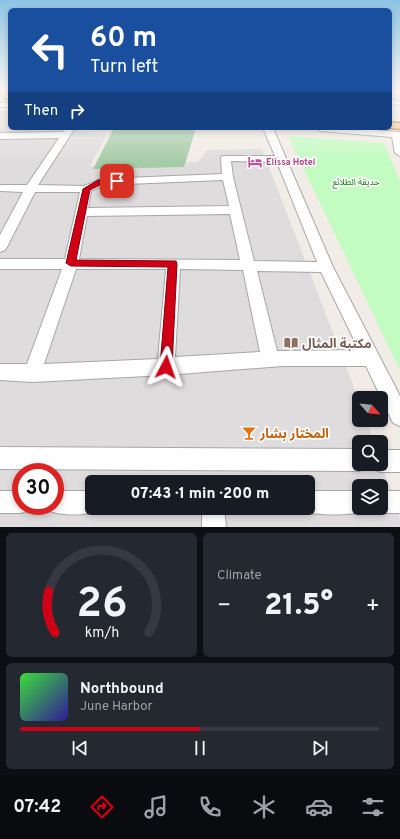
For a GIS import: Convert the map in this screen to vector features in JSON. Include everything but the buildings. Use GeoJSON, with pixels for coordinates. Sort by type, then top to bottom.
{"type":"FeatureCollection","features":[{"type":"Feature","properties":{"kind":"street"},"geometry":{"type":"LineString","coordinates":[[1,138],[10,130]]}},
{"type":"Feature","properties":{"kind":"street"},"geometry":{"type":"LineString","coordinates":[[269,130],[326,266],[400,416]]}},
{"type":"Feature","properties":{"kind":"street"},"geometry":{"type":"LineString","coordinates":[[397,130],[400,153]]}},
{"type":"Feature","properties":{"kind":"street"},"geometry":{"type":"LineString","coordinates":[[1,138],[68,131]]}},
{"type":"Feature","properties":{"kind":"street"},"geometry":{"type":"LineString","coordinates":[[0,247],[31,188],[68,131]]}},
{"type":"Feature","properties":{"kind":"street"},"geometry":{"type":"LineString","coordinates":[[270,358],[228,177],[226,158],[281,159]]}},
{"type":"Feature","properties":{"kind":"street"},"geometry":{"type":"LineString","coordinates":[[0,188],[86,189],[101,182],[228,177]]}},
{"type":"Feature","properties":{"kind":"street"},"geometry":{"type":"LineString","coordinates":[[32,374],[71,263],[86,189]]}},
{"type":"Feature","properties":{"kind":"street"},"geometry":{"type":"LineString","coordinates":[[82,212],[236,210]]}},
{"type":"Feature","properties":{"kind":"street"},"geometry":{"type":"LineString","coordinates":[[0,264],[249,264],[326,266]]}},
{"type":"Feature","properties":{"kind":"street"},"geometry":{"type":"LineString","coordinates":[[166,367],[173,264]]}},
{"type":"Feature","properties":{"kind":"street"},"geometry":{"type":"LineString","coordinates":[[0,372],[32,374],[166,367],[270,358],[372,358]]}},
{"type":"Feature","properties":{"kind":"street"},"geometry":{"type":"LineString","coordinates":[[0,459],[352,460]]}},
{"type":"Feature","properties":{"kind":"street"},"geometry":{"type":"LineString","coordinates":[[388,461],[400,461]]}},
{"type":"Feature","properties":{"kind":"street"},"geometry":{"type":"LineString","coordinates":[[0,502],[12,502]]}},
{"type":"Feature","properties":{"kind":"street"},"geometry":{"type":"LineString","coordinates":[[64,502],[85,502]]}},
{"type":"Feature","properties":{"kind":"street"},"geometry":{"type":"LineString","coordinates":[[315,502],[352,502]]}},
{"type":"Feature","properties":{"kind":"street"},"geometry":{"type":"LineString","coordinates":[[388,502],[400,502]]}},
{"type":"Feature","properties":{"kind":"street"},"geometry":{"type":"LineString","coordinates":[[213,515],[214,527]]}},
{"type":"Feature","properties":{"kind":"shaded area"},"geometry":{"type":"Polygon","coordinates":[[[0,115],[8,115],[8,130],[71,130],[107,135],[90,166],[198,162],[207,150],[262,149],[356,391],[352,391],[352,427],[369,427],[371,435],[352,435],[352,471],[384,471],[386,479],[352,479],[352,515],[388,515],[388,484],[400,519],[400,527],[0,527],[0,115]]]}},
{"type":"Feature","properties":{"kind":"green space"},"geometry":{"type":"Polygon","coordinates":[[[113,130],[195,130],[184,167],[93,169],[113,130]]]}},
{"type":"Feature","properties":{"kind":"green space","name":"حديقة الطلائع"},"geometry":{"type":"Polygon","coordinates":[[[288,136],[384,143],[400,182],[400,370],[288,136]]]}},
{"type":"Feature","properties":{"kind":"place","name":"Elissa Hotel"},"geometry":{"type":"Point","coordinates":[255,162]}},
{"type":"Feature","properties":{"kind":"place","name":"مكتبة المثال"},"geometry":{"type":"Point","coordinates":[291,343]}},
{"type":"Feature","properties":{"kind":"place","name":"المختار بشار"},"geometry":{"type":"Point","coordinates":[249,433]}},
{"type":"Feature","properties":{"kind":"route"},"geometry":{"type":"LineString","coordinates":[[117,181],[101,182],[86,189],[71,263],[173,264],[166,367]]}}]}
